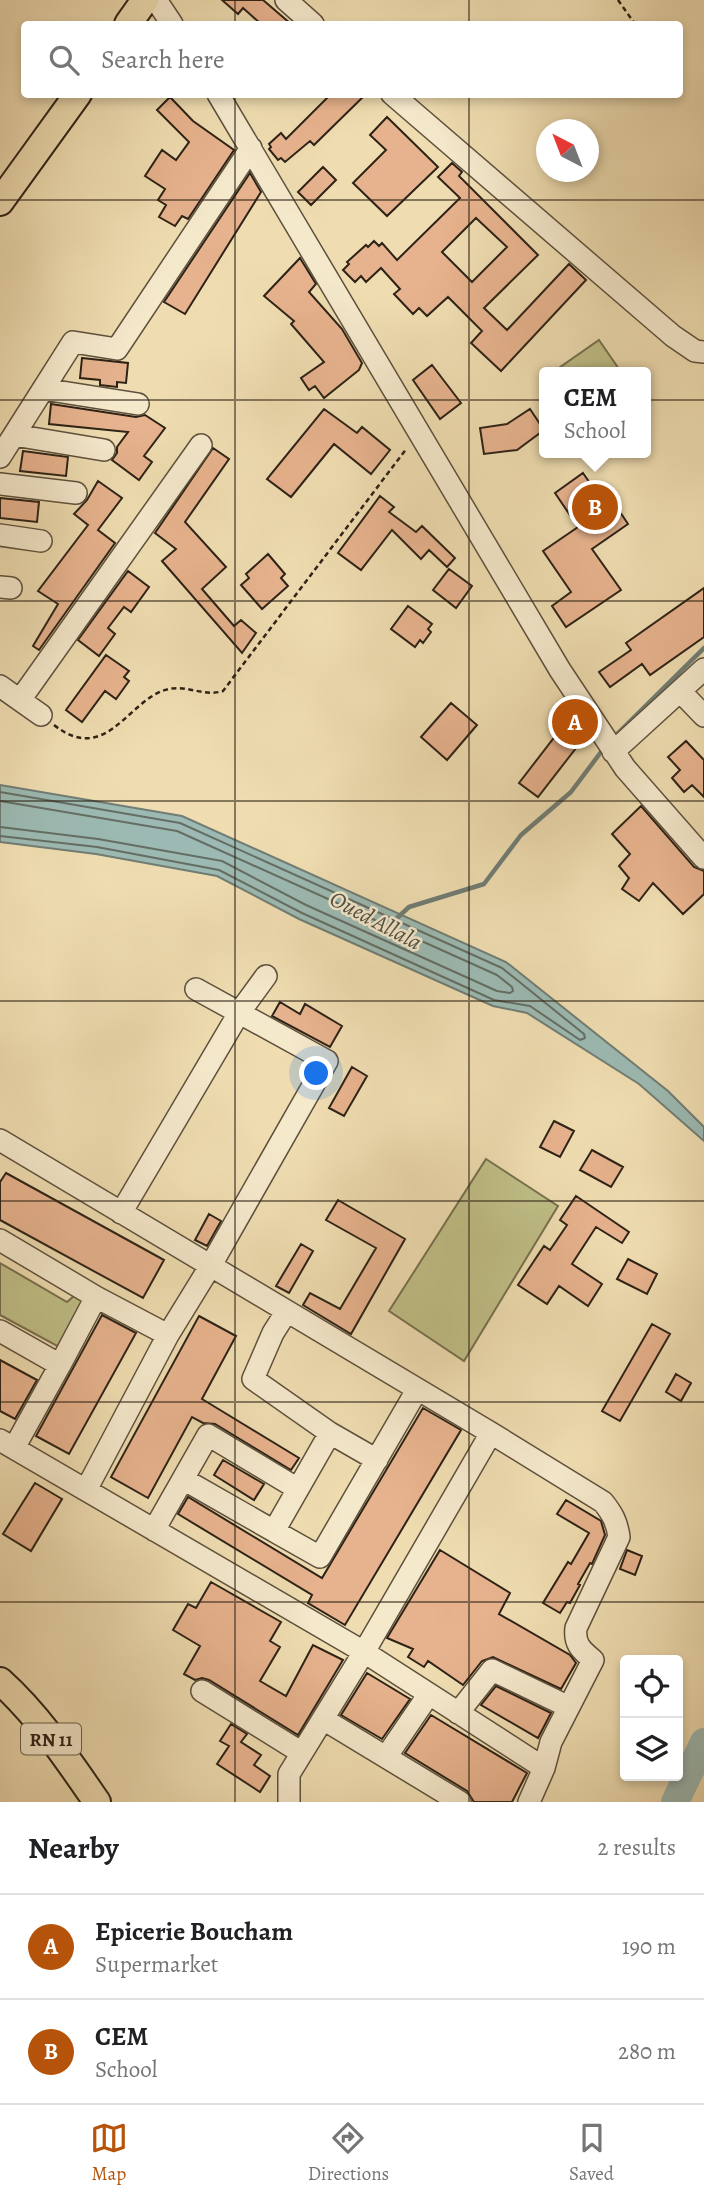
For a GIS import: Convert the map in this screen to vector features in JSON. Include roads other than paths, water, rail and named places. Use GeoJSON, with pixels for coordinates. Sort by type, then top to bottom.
{"type":"FeatureCollection","features":[{"type":"Feature","properties":{"kind":"main road"},"geometry":{"type":"LineString","coordinates":[[130,21],[145,0]]}},
{"type":"Feature","properties":{"kind":"main road"},"geometry":{"type":"LineString","coordinates":[[0,202],[75,98]]}},
{"type":"Feature","properties":{"kind":"main road","name":"RN 11"},"geometry":{"type":"LineString","coordinates":[[0,1681],[60,1750],[97,1802]]}},
{"type":"Feature","properties":{"kind":"street"},"geometry":{"type":"LineString","coordinates":[[156,0],[170,21]]}},
{"type":"Feature","properties":{"kind":"street"},"geometry":{"type":"LineString","coordinates":[[286,0],[310,21]]}},
{"type":"Feature","properties":{"kind":"street"},"geometry":{"type":"LineString","coordinates":[[220,98],[560,670],[609,746],[704,858]]}},
{"type":"Feature","properties":{"kind":"street"},"geometry":{"type":"LineString","coordinates":[[397,98],[673,336],[695,351],[704,352]]}},
{"type":"Feature","properties":{"kind":"street"},"geometry":{"type":"LineString","coordinates":[[0,457],[73,342],[117,349],[251,148]]}},
{"type":"Feature","properties":{"kind":"street"},"geometry":{"type":"LineString","coordinates":[[43,389],[138,404]]}},
{"type":"Feature","properties":{"kind":"street"},"geometry":{"type":"LineString","coordinates":[[14,435],[104,450]]}},
{"type":"Feature","properties":{"kind":"street"},"geometry":{"type":"LineString","coordinates":[[20,700],[201,445]]}},
{"type":"Feature","properties":{"kind":"street"},"geometry":{"type":"LineString","coordinates":[[0,484],[76,493]]}},
{"type":"Feature","properties":{"kind":"street"},"geometry":{"type":"LineString","coordinates":[[0,535],[41,541]]}},
{"type":"Feature","properties":{"kind":"street"},"geometry":{"type":"LineString","coordinates":[[609,746],[704,670]]}},
{"type":"Feature","properties":{"kind":"street"},"geometry":{"type":"LineString","coordinates":[[0,686],[41,715]]}},
{"type":"Feature","properties":{"kind":"street"},"geometry":{"type":"LineString","coordinates":[[680,691],[704,716]]}},
{"type":"Feature","properties":{"kind":"street"},"geometry":{"type":"LineString","coordinates":[[121,1213],[239,1013],[266,976]]}},
{"type":"Feature","properties":{"kind":"street"},"geometry":{"type":"LineString","coordinates":[[86,1490],[168,1335],[327,1061],[195,989]]}},
{"type":"Feature","properties":{"kind":"street"},"geometry":{"type":"LineString","coordinates":[[2,1146],[211,1265],[491,1433],[603,1502],[613,1514],[619,1537],[576,1628],[576,1642],[593,1660],[551,1742],[544,1768],[529,1802]]}},
{"type":"Feature","properties":{"kind":"street"},"geometry":{"type":"LineString","coordinates":[[0,1240],[96,1297],[168,1335]]}},
{"type":"Feature","properties":{"kind":"street"},"geometry":{"type":"LineString","coordinates":[[96,1297],[60,1365],[7,1444],[364,1652],[544,1768]]}},
{"type":"Feature","properties":{"kind":"street"},"geometry":{"type":"LineString","coordinates":[[287,1311],[273,1333],[253,1379],[330,1433],[377,1460]]}},
{"type":"Feature","properties":{"kind":"street"},"geometry":{"type":"LineString","coordinates":[[0,1331],[60,1365]]}},
{"type":"Feature","properties":{"kind":"street"},"geometry":{"type":"LineString","coordinates":[[183,1479],[320,1558],[417,1390]]}},
{"type":"Feature","properties":{"kind":"street"},"geometry":{"type":"LineString","coordinates":[[274,1531],[330,1433]]}},
{"type":"Feature","properties":{"kind":"street"},"geometry":{"type":"LineString","coordinates":[[289,1802],[289,1774],[364,1652],[491,1433]]}},
{"type":"Feature","properties":{"kind":"street"},"geometry":{"type":"LineString","coordinates":[[154,1530],[208,1435],[298,1489]]}},
{"type":"Feature","properties":{"kind":"street"},"geometry":{"type":"LineString","coordinates":[[458,1713],[492,1670],[569,1707]]}},
{"type":"Feature","properties":{"kind":"street"},"geometry":{"type":"LineString","coordinates":[[202,1691],[302,1754]]}},
{"type":"Feature","properties":{"kind":"street"},"geometry":{"type":"LineString","coordinates":[[386,1757],[429,1694]]}},
{"type":"Feature","properties":{"kind":"street"},"geometry":{"type":"LineString","coordinates":[[323,1719],[460,1802]]}},
{"type":"Feature","properties":{"kind":"water"},"geometry":{"type":"Polygon","coordinates":[[[0,785],[182,816],[506,962],[668,1091],[704,1127],[704,1141],[639,1084],[527,1013],[493,1006],[299,919],[217,876],[96,854],[0,842],[0,785]]]}},
{"type":"Feature","properties":{"kind":"waterway"},"geometry":{"type":"LineString","coordinates":[[612,739],[704,648]]}},
{"type":"Feature","properties":{"kind":"waterway"},"geometry":{"type":"LineString","coordinates":[[396,919],[409,907],[484,884],[521,835],[571,792],[604,748]]}},
{"type":"Feature","properties":{"kind":"waterway","name":"Oued Allala"},"geometry":{"type":"LineString","coordinates":[[675,1802],[704,1742]]}},
{"type":"Feature","properties":{"kind":"place","name":"CEM"},"geometry":{"type":"Point","coordinates":[595,507]}},
{"type":"Feature","properties":{"kind":"place","name":"Epicerie Boucham"},"geometry":{"type":"Point","coordinates":[575,722]}}]}
